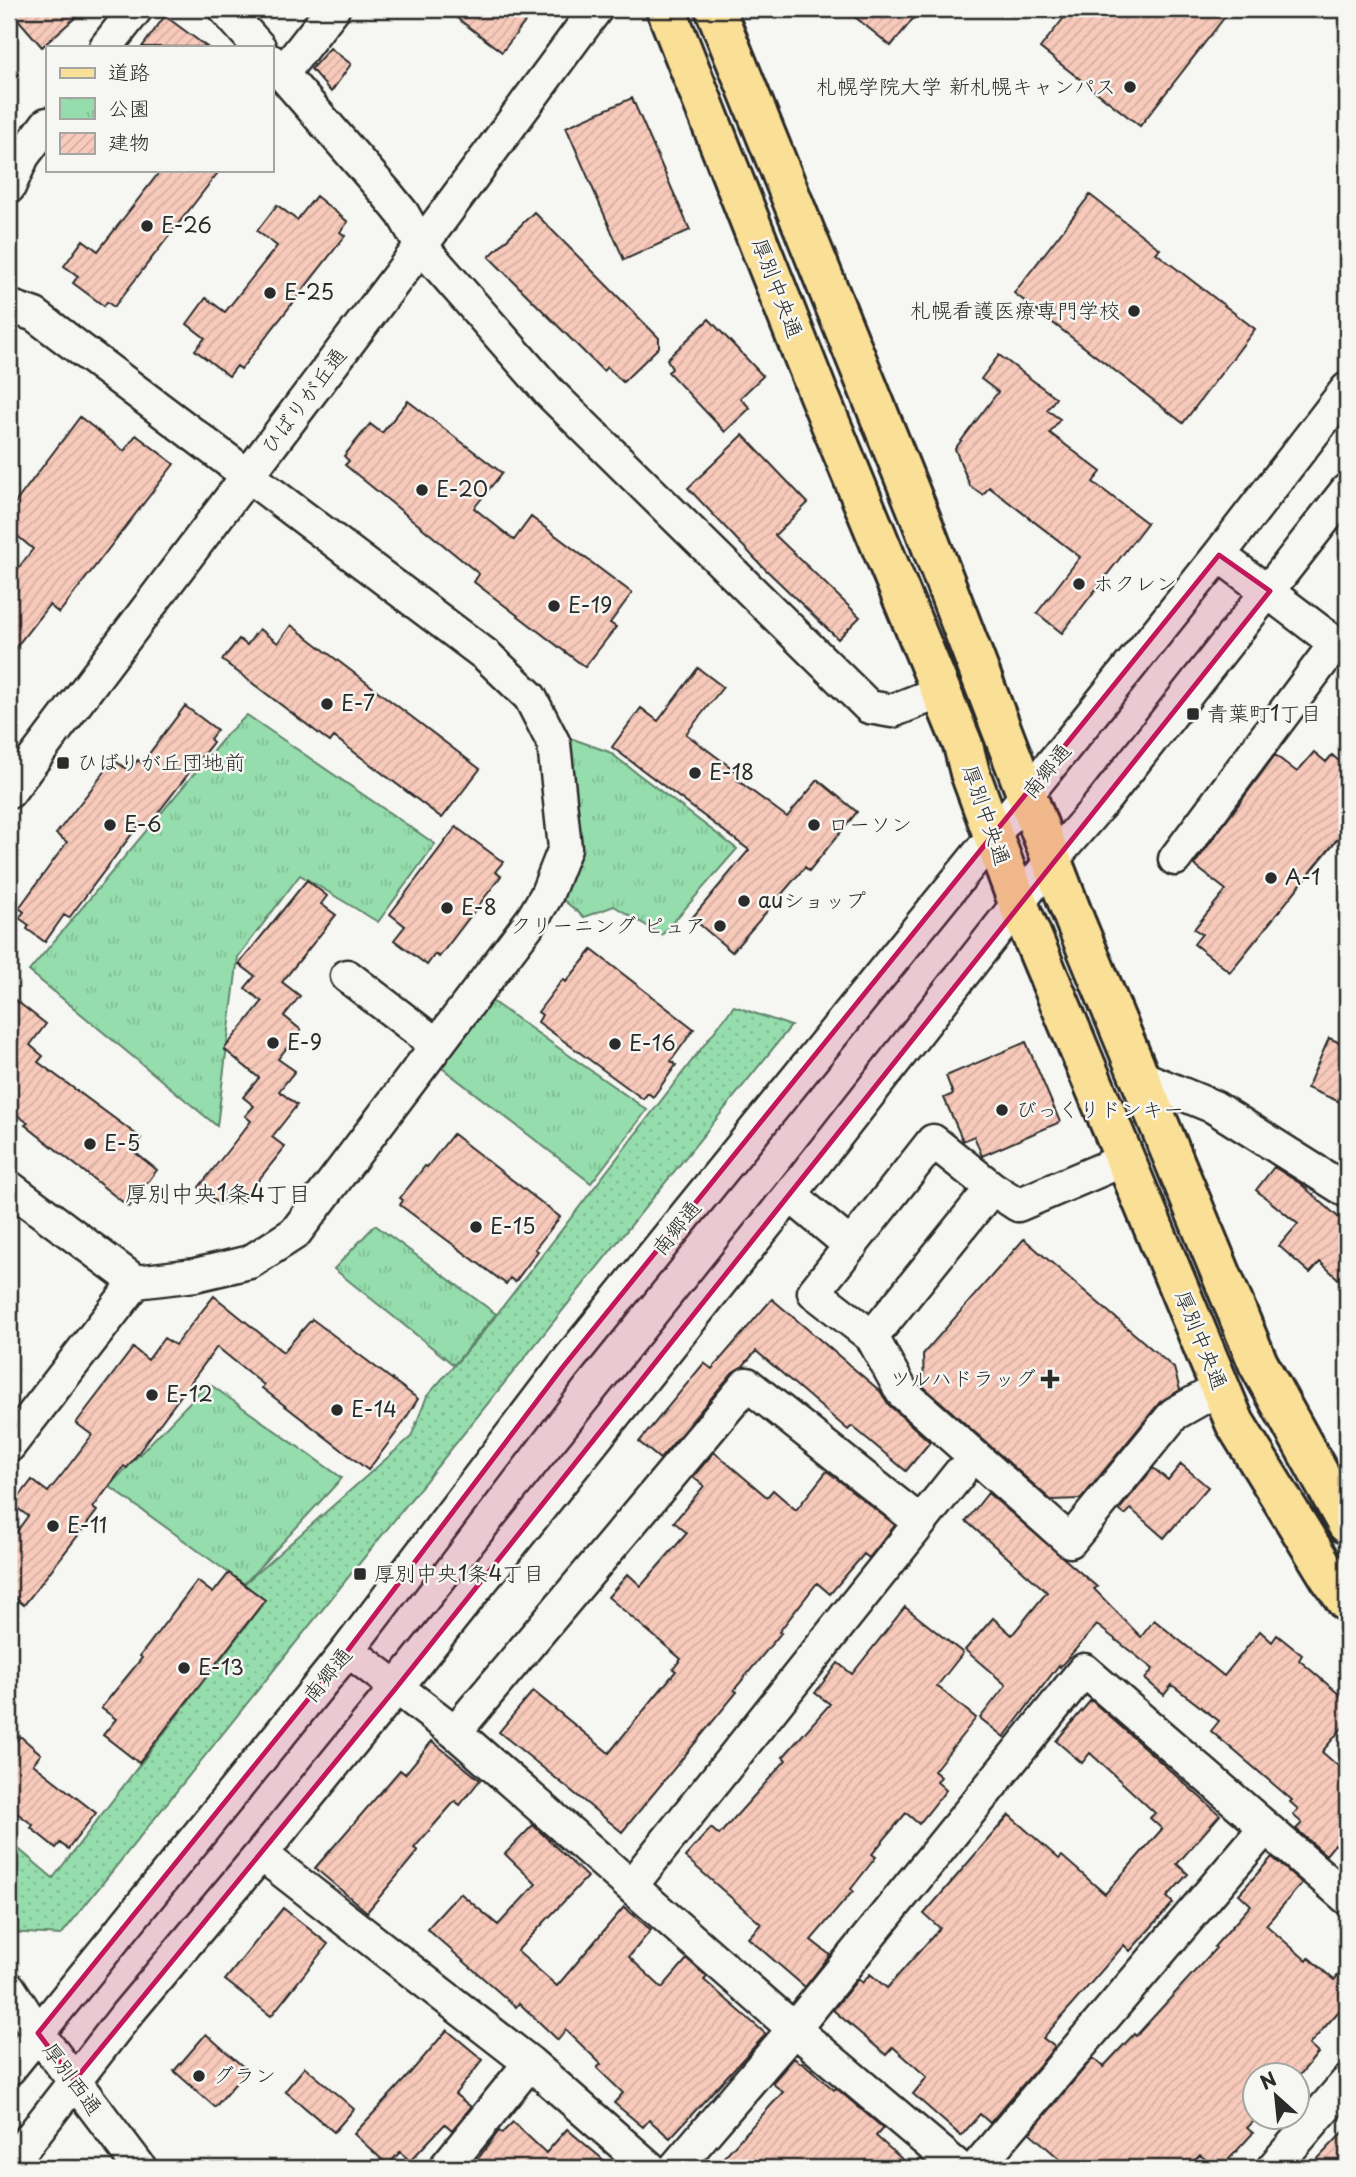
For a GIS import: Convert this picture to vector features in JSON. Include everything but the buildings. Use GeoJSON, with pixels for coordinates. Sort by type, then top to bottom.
{"type":"FeatureCollection","features":[{"type":"Feature","properties":{"kind":"main road","name":"厚別中央通"},"geometry":{"type":"LineString","coordinates":[[666,9],[962,745],[1018,903],[1220,1388],[1235,1423],[1347,1602]]}},
{"type":"Feature","properties":{"kind":"main road","name":"厚別中央通"},"geometry":{"type":"LineString","coordinates":[[715,9],[917,509],[1026,797],[1258,1363],[1347,1524]]}},
{"type":"Feature","properties":{"kind":"street"},"geometry":{"type":"LineString","coordinates":[[107,46],[136,9]]}},
{"type":"Feature","properties":{"kind":"street"},"geometry":{"type":"LineString","coordinates":[[225,9],[258,46]]}},
{"type":"Feature","properties":{"kind":"street"},"geometry":{"type":"LineString","coordinates":[[333,9],[277,67],[403,214],[421,247],[550,392],[869,707],[892,710],[940,692]]}},
{"type":"Feature","properties":{"kind":"street","name":"ひばりが丘通"},"geometry":{"type":"LineString","coordinates":[[9,792],[421,247],[597,9]]}},
{"type":"Feature","properties":{"kind":"street"},"geometry":{"type":"LineString","coordinates":[[9,187],[23,156],[46,125]]}},
{"type":"Feature","properties":{"kind":"street"},"geometry":{"type":"LineString","coordinates":[[9,306],[35,315],[487,656],[530,697],[554,744],[565,848],[551,884],[533,918],[295,1233],[250,1262],[195,1275],[136,1282],[9,1187]]}},
{"type":"Feature","properties":{"kind":"street","name":"南郷通"},"geometry":{"type":"LineString","coordinates":[[9,2069],[348,1650],[562,1368],[1026,797],[1219,555],[1347,388]]}},
{"type":"Feature","properties":{"kind":"street"},"geometry":{"type":"LineString","coordinates":[[9,2166],[126,2015],[396,1688],[790,1195],[1052,860],[1104,800],[1270,592],[1347,490]]}},
{"type":"Feature","properties":{"kind":"street"},"geometry":{"type":"LineString","coordinates":[[1175,859],[1342,647],[1219,555]]}},
{"type":"Feature","properties":{"kind":"street"},"geometry":{"type":"LineString","coordinates":[[347,975],[437,1045]]}},
{"type":"Feature","properties":{"kind":"street"},"geometry":{"type":"LineString","coordinates":[[1141,1077],[1214,1107],[1347,1191]]}},
{"type":"Feature","properties":{"kind":"street"},"geometry":{"type":"LineString","coordinates":[[1126,1159],[1018,1205],[933,1141],[814,1292],[872,1337],[902,1392],[1070,1541],[1174,1414],[1220,1388]]}},
{"type":"Feature","properties":{"kind":"street"},"geometry":{"type":"LineString","coordinates":[[872,1337],[992,1188]]}},
{"type":"Feature","properties":{"kind":"street"},"geometry":{"type":"LineString","coordinates":[[790,1195],[851,1246]]}},
{"type":"Feature","properties":{"kind":"street"},"geometry":{"type":"LineString","coordinates":[[13,1432],[136,1282]]}},
{"type":"Feature","properties":{"kind":"street"},"geometry":{"type":"LineString","coordinates":[[455,1732],[747,1384],[920,1522]]}},
{"type":"Feature","properties":{"kind":"street"},"geometry":{"type":"LineString","coordinates":[[631,1886],[959,1474]]}},
{"type":"Feature","properties":{"kind":"street"},"geometry":{"type":"LineString","coordinates":[[348,1650],[455,1732],[794,2029],[959,2168]]}},
{"type":"Feature","properties":{"kind":"street"},"geometry":{"type":"LineString","coordinates":[[676,2168],[794,2029],[1084,1670],[1347,1898]]}},
{"type":"Feature","properties":{"kind":"street"},"geometry":{"type":"LineString","coordinates":[[976,2168],[1265,1828]]}},
{"type":"Feature","properties":{"kind":"street"},"geometry":{"type":"LineString","coordinates":[[261,1854],[530,2063],[650,2168]]}},
{"type":"Feature","properties":{"kind":"street","name":"厚別西通"},"geometry":{"type":"LineString","coordinates":[[9,1988],[38,2033],[140,2168]]}},
{"type":"Feature","properties":{"kind":"street"},"geometry":{"type":"LineString","coordinates":[[445,2168],[530,2063]]}},
{"type":"Feature","properties":{"kind":"street"},"geometry":{"type":"LineString","coordinates":[[1273,2168],[1347,2082]]}},
{"type":"Feature","properties":{"kind":"highlighted area"},"geometry":{"type":"Polygon","coordinates":[[[1219,555],[1270,591],[396,1688],[74,2081],[38,2033],[348,1650],[562,1368],[1219,555]]]}},
{"type":"Feature","properties":{"kind":"green space"},"geometry":{"type":"Polygon","coordinates":[[[247,715],[435,844],[378,922],[300,875],[238,957],[217,1126],[29,971],[228,733],[247,715]]]}},
{"type":"Feature","properties":{"kind":"green space"},"geometry":{"type":"Polygon","coordinates":[[[562,735],[609,752],[737,849],[662,935],[614,906],[584,917],[556,894],[562,735]]]}},
{"type":"Feature","properties":{"kind":"green space"},"geometry":{"type":"Polygon","coordinates":[[[486,997],[647,1110],[591,1183],[433,1061],[486,997]]]}},
{"type":"Feature","properties":{"kind":"green space"},"geometry":{"type":"Polygon","coordinates":[[[734,1006],[791,1026],[61,1935],[9,1932],[9,1841],[53,1878],[265,1601],[244,1584],[411,1437],[427,1396],[480,1336],[734,1006]]]}},
{"type":"Feature","properties":{"kind":"green space"},"geometry":{"type":"Polygon","coordinates":[[[375,1225],[496,1314],[454,1365],[334,1269],[375,1225]]]}},
{"type":"Feature","properties":{"kind":"green space"},"geometry":{"type":"Polygon","coordinates":[[[208,1383],[342,1478],[244,1584],[109,1486],[208,1383]]]}},
{"type":"Feature","properties":{"kind":"place","name":"札幌学院大学 新札幌キャンパス"},"geometry":{"type":"Point","coordinates":[1130,87]}},
{"type":"Feature","properties":{"kind":"place","name":"E-26"},"geometry":{"type":"Point","coordinates":[147,226]}},
{"type":"Feature","properties":{"kind":"place","name":"E-25"},"geometry":{"type":"Point","coordinates":[270,293]}},
{"type":"Feature","properties":{"kind":"place","name":"札幌看護医療専門学校"},"geometry":{"type":"Point","coordinates":[1134,311]}},
{"type":"Feature","properties":{"kind":"place","name":"E-20"},"geometry":{"type":"Point","coordinates":[422,490]}},
{"type":"Feature","properties":{"kind":"place","name":"ホクレン"},"geometry":{"type":"Point","coordinates":[1079,584]}},
{"type":"Feature","properties":{"kind":"place","name":"E-19"},"geometry":{"type":"Point","coordinates":[554,606]}},
{"type":"Feature","properties":{"kind":"place","name":"E-7"},"geometry":{"type":"Point","coordinates":[327,704]}},
{"type":"Feature","properties":{"kind":"place","name":"青葉町1丁目"},"geometry":{"type":"Point","coordinates":[1193,714]}},
{"type":"Feature","properties":{"kind":"place","name":"ひばりが丘団地前"},"geometry":{"type":"Point","coordinates":[63,763]}},
{"type":"Feature","properties":{"kind":"place","name":"E-18"},"geometry":{"type":"Point","coordinates":[695,773]}},
{"type":"Feature","properties":{"kind":"place","name":"E-6"},"geometry":{"type":"Point","coordinates":[110,825]}},
{"type":"Feature","properties":{"kind":"place","name":"ローソン"},"geometry":{"type":"Point","coordinates":[814,825]}},
{"type":"Feature","properties":{"kind":"place","name":"A-1"},"geometry":{"type":"Point","coordinates":[1271,878]}},
{"type":"Feature","properties":{"kind":"place","name":"auショップ"},"geometry":{"type":"Point","coordinates":[744,901]}},
{"type":"Feature","properties":{"kind":"place","name":"E-8"},"geometry":{"type":"Point","coordinates":[447,908]}},
{"type":"Feature","properties":{"kind":"place","name":"クリーニング ピュア"},"geometry":{"type":"Point","coordinates":[720,926]}},
{"type":"Feature","properties":{"kind":"place","name":"E-9"},"geometry":{"type":"Point","coordinates":[273,1043]}},
{"type":"Feature","properties":{"kind":"place","name":"E-16"},"geometry":{"type":"Point","coordinates":[615,1044]}},
{"type":"Feature","properties":{"kind":"place","name":"びっくりドンキー"},"geometry":{"type":"Point","coordinates":[1002,1110]}},
{"type":"Feature","properties":{"kind":"place","name":"E-5"},"geometry":{"type":"Point","coordinates":[90,1144]}},
{"type":"Feature","properties":{"kind":"place","name":"E-15"},"geometry":{"type":"Point","coordinates":[476,1227]}},
{"type":"Feature","properties":{"kind":"place","name":"ツルハドラッグ"},"geometry":{"type":"Point","coordinates":[1050,1379]}},
{"type":"Feature","properties":{"kind":"place","name":"E-12"},"geometry":{"type":"Point","coordinates":[152,1395]}},
{"type":"Feature","properties":{"kind":"place","name":"E-14"},"geometry":{"type":"Point","coordinates":[337,1410]}},
{"type":"Feature","properties":{"kind":"place","name":"E-11"},"geometry":{"type":"Point","coordinates":[53,1526]}},
{"type":"Feature","properties":{"kind":"place","name":"厚別中央1条4丁目"},"geometry":{"type":"Point","coordinates":[360,1574]}},
{"type":"Feature","properties":{"kind":"place","name":"E-13"},"geometry":{"type":"Point","coordinates":[184,1668]}},
{"type":"Feature","properties":{"kind":"place","name":"グラン"},"geometry":{"type":"Point","coordinates":[199,2076]}},
{"type":"Feature","properties":{"kind":"district","name":"厚別中央1条4丁目"},"geometry":{"type":"Point","coordinates":[218,1194]}}]}
